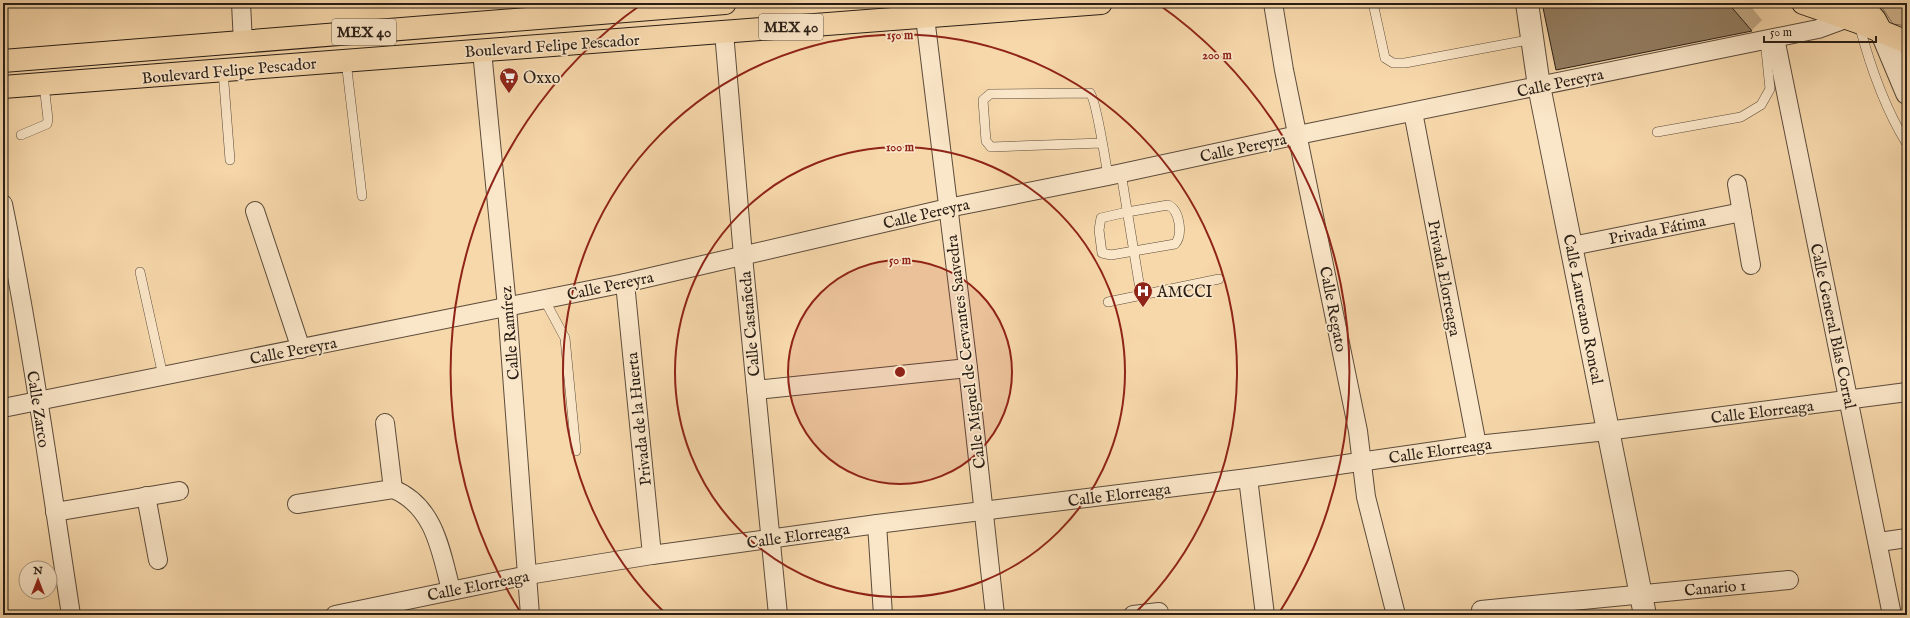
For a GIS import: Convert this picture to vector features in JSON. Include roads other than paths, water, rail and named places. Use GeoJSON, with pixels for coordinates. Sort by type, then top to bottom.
{"type":"FeatureCollection","features":[{"type":"Feature","properties":{"kind":"main road","name":"Boulevard Felipe Pescador"},"geometry":{"type":"LineString","coordinates":[[3,61],[243,43],[725,3]]}},
{"type":"Feature","properties":{"kind":"main road","name":"Boulevard Felipe Pescador"},"geometry":{"type":"LineString","coordinates":[[3,87],[1100,3]]}},
{"type":"Feature","properties":{"kind":"main road"},"geometry":{"type":"LineString","coordinates":[[1803,3],[1856,14],[1875,20],[1881,31],[1907,42]]}},
{"type":"Feature","properties":{"kind":"main road"},"geometry":{"type":"LineString","coordinates":[[482,51],[484,35],[497,21]]}},
{"type":"Feature","properties":{"kind":"street"},"geometry":{"type":"LineString","coordinates":[[240,3],[243,43]]}},
{"type":"Feature","properties":{"kind":"street","name":"Calle Regato"},"geometry":{"type":"LineString","coordinates":[[1273,3],[1298,135],[1339,333],[1362,461],[1370,517],[1396,615]]}},
{"type":"Feature","properties":{"kind":"street","name":"Calle Laureano Roncal"},"geometry":{"type":"LineString","coordinates":[[1527,3],[1539,86],[1645,615]]}},
{"type":"Feature","properties":{"kind":"street","name":"Calle Pereyra"},"geometry":{"type":"LineString","coordinates":[[3,408],[625,283],[948,208],[1818,29],[1856,14]]}},
{"type":"Feature","properties":{"kind":"street","name":"Calle Miguel de Cervantes Saavedra"},"geometry":{"type":"LineString","coordinates":[[925,17],[968,368],[995,615]]}},
{"type":"Feature","properties":{"kind":"street"},"geometry":{"type":"LineString","coordinates":[[1881,31],[1907,93]]}},
{"type":"Feature","properties":{"kind":"street","name":"Calle Castañeda"},"geometry":{"type":"LineString","coordinates":[[724,32],[743,256],[778,615]]}},
{"type":"Feature","properties":{"kind":"street","name":"Calle General Blas Corral"},"geometry":{"type":"LineString","coordinates":[[1770,39],[1849,399],[1879,542],[1892,615]]}},
{"type":"Feature","properties":{"kind":"street","name":"Calle Ramírez"},"geometry":{"type":"LineString","coordinates":[[482,51],[507,307],[530,615]]}},
{"type":"Feature","properties":{"kind":"street","name":"Privada Elorreaga"},"geometry":{"type":"LineString","coordinates":[[1413,112],[1477,445]]}},
{"type":"Feature","properties":{"kind":"street"},"geometry":{"type":"LineString","coordinates":[[1737,184],[1751,265]]}},
{"type":"Feature","properties":{"kind":"street","name":"Calle Zarco"},"geometry":{"type":"LineString","coordinates":[[3,204],[38,402],[71,615]]}},
{"type":"Feature","properties":{"kind":"street"},"geometry":{"type":"LineString","coordinates":[[255,211],[301,348]]}},
{"type":"Feature","properties":{"kind":"street","name":"Privada Fátima"},"geometry":{"type":"LineString","coordinates":[[1572,246],[1742,212]]}},
{"type":"Feature","properties":{"kind":"street","name":"Privada de la Huerta"},"geometry":{"type":"LineString","coordinates":[[625,283],[652,555]]}},
{"type":"Feature","properties":{"kind":"street"},"geometry":{"type":"LineString","coordinates":[[756,390],[968,368]]}},
{"type":"Feature","properties":{"kind":"street","name":"Calle Elorreaga"},"geometry":{"type":"LineString","coordinates":[[335,615],[528,575],[770,538],[1248,478],[1477,445],[1607,431],[1907,392]]}},
{"type":"Feature","properties":{"kind":"street"},"geometry":{"type":"LineString","coordinates":[[385,423],[394,489]]}},
{"type":"Feature","properties":{"kind":"street"},"geometry":{"type":"LineString","coordinates":[[1248,478],[1265,615]]}},
{"type":"Feature","properties":{"kind":"street"},"geometry":{"type":"LineString","coordinates":[[297,504],[394,489],[404,493],[416,503],[434,528],[451,590]]}},
{"type":"Feature","properties":{"kind":"street"},"geometry":{"type":"LineString","coordinates":[[55,512],[180,491]]}},
{"type":"Feature","properties":{"kind":"street"},"geometry":{"type":"LineString","coordinates":[[146,496],[158,560]]}},
{"type":"Feature","properties":{"kind":"street"},"geometry":{"type":"LineString","coordinates":[[877,524],[883,615]]}},
{"type":"Feature","properties":{"kind":"street"},"geometry":{"type":"LineString","coordinates":[[1879,542],[1907,538]]}},
{"type":"Feature","properties":{"kind":"street","name":"Canario 1"},"geometry":{"type":"LineString","coordinates":[[1481,610],[1789,580]]}},
{"type":"Feature","properties":{"kind":"street"},"geometry":{"type":"LineString","coordinates":[[1133,615],[1159,612]]}},
{"type":"Feature","properties":{"kind":"lane"},"geometry":{"type":"LineString","coordinates":[[1373,3],[1385,58],[1393,62],[1405,63],[1533,39]]}},
{"type":"Feature","properties":{"kind":"lane"},"geometry":{"type":"LineString","coordinates":[[1856,14],[1866,53],[1882,96],[1907,144]]}},
{"type":"Feature","properties":{"kind":"lane"},"geometry":{"type":"LineString","coordinates":[[1657,132],[1741,118],[1761,105],[1770,89],[1770,39]]}},
{"type":"Feature","properties":{"kind":"lane"},"geometry":{"type":"LineString","coordinates":[[346,61],[362,196]]}},
{"type":"Feature","properties":{"kind":"lane"},"geometry":{"type":"LineString","coordinates":[[223,71],[230,160]]}},
{"type":"Feature","properties":{"kind":"lane"},"geometry":{"type":"LineString","coordinates":[[21,135],[46,124],[48,119],[44,85]]}},
{"type":"Feature","properties":{"kind":"lane"},"geometry":{"type":"LineString","coordinates":[[1102,143],[991,147],[986,141],[983,100],[990,94],[1088,92],[1093,98],[1102,143],[1127,212],[1141,295]]}},
{"type":"Feature","properties":{"kind":"lane"},"geometry":{"type":"LineString","coordinates":[[1164,206],[1173,207],[1180,235],[1175,244],[1134,252],[1106,255],[1101,250],[1099,220],[1104,216],[1164,206]]}},
{"type":"Feature","properties":{"kind":"lane"},"geometry":{"type":"LineString","coordinates":[[140,272],[163,376]]}},
{"type":"Feature","properties":{"kind":"lane"},"geometry":{"type":"LineString","coordinates":[[1108,302],[1219,279]]}},
{"type":"Feature","properties":{"kind":"lane"},"geometry":{"type":"LineString","coordinates":[[544,299],[565,338],[576,451]]}},
{"type":"Feature","properties":{"kind":"place","name":"Oxxo"},"geometry":{"type":"Point","coordinates":[509,94]}},
{"type":"Feature","properties":{"kind":"place","name":"AMCCI"},"geometry":{"type":"Point","coordinates":[1143,308]}}]}
